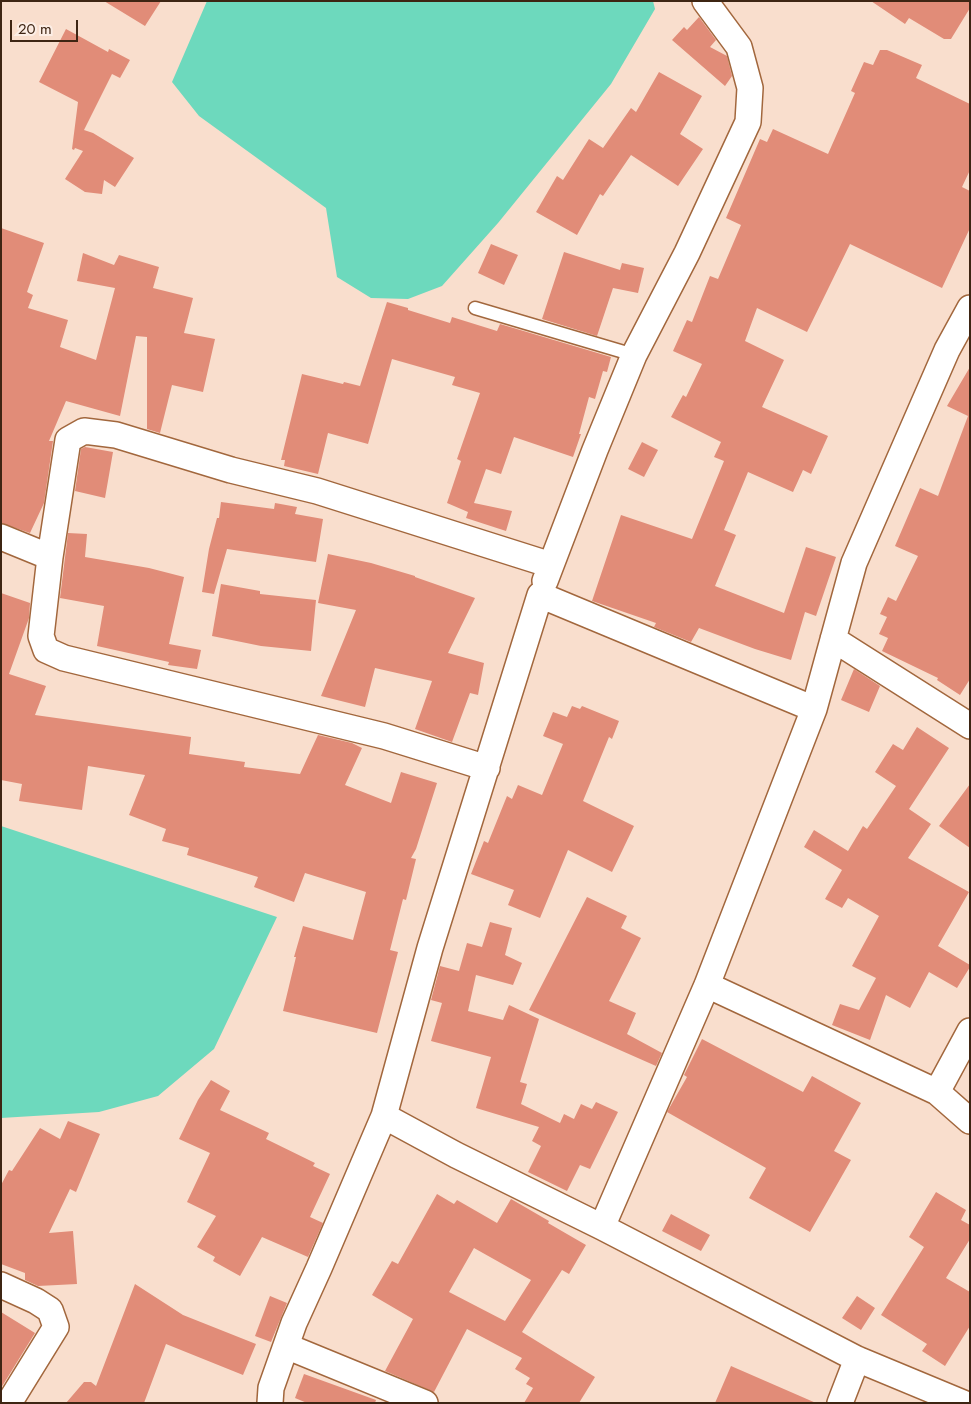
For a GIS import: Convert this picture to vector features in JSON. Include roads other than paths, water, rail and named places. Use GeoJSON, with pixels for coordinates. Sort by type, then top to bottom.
{"type":"FeatureCollection","features":[{"type":"Feature","properties":{"kind":"street"},"geometry":{"type":"LineString","coordinates":[[270,1403],[271,1388],[294,1323],[384,1116],[430,948],[551,565],[595,450],[634,356],[687,253],[748,122],[750,88],[739,47],[704,1]]}},
{"type":"Feature","properties":{"kind":"street"},"geometry":{"type":"LineString","coordinates":[[602,1227],[707,985],[814,709],[854,563],[947,350],[970,308]]}},
{"type":"Feature","properties":{"kind":"street"},"geometry":{"type":"LineString","coordinates":[[487,768],[384,736],[64,658],[46,650],[41,636],[50,557],[68,440],[84,431],[116,435],[232,470],[317,491],[551,565]]}},
{"type":"Feature","properties":{"kind":"street"},"geometry":{"type":"LineString","coordinates":[[1,537],[50,557]]}},
{"type":"Feature","properties":{"kind":"street"},"geometry":{"type":"LineString","coordinates":[[540,595],[814,709]]}},
{"type":"Feature","properties":{"kind":"street"},"geometry":{"type":"LineString","coordinates":[[833,639],[970,726]]}},
{"type":"Feature","properties":{"kind":"street"},"geometry":{"type":"LineString","coordinates":[[707,985],[937,1092],[970,1121]]}},
{"type":"Feature","properties":{"kind":"street"},"geometry":{"type":"LineString","coordinates":[[937,1092],[970,1031]]}},
{"type":"Feature","properties":{"kind":"street"},"geometry":{"type":"LineString","coordinates":[[384,1116],[456,1155],[602,1227],[857,1359],[963,1403]]}},
{"type":"Feature","properties":{"kind":"street"},"geometry":{"type":"LineString","coordinates":[[1,1285],[36,1301],[50,1310],[56,1327],[9,1403]]}},
{"type":"Feature","properties":{"kind":"street"},"geometry":{"type":"LineString","coordinates":[[286,1346],[426,1403]]}},
{"type":"Feature","properties":{"kind":"street"},"geometry":{"type":"LineString","coordinates":[[840,1403],[857,1359]]}},
{"type":"Feature","properties":{"kind":"lane"},"geometry":{"type":"LineString","coordinates":[[475,308],[634,356]]}},
{"type":"Feature","properties":{"kind":"water"},"geometry":{"type":"Polygon","coordinates":[[[207,1],[653,1],[655,9],[611,84],[498,223],[442,286],[408,299],[371,298],[337,277],[326,208],[199,116],[172,82],[207,1]]]}},
{"type":"Feature","properties":{"kind":"water"},"geometry":{"type":"Polygon","coordinates":[[[1,826],[277,917],[214,1049],[158,1096],[99,1112],[1,1118],[1,826]]]}}]}
